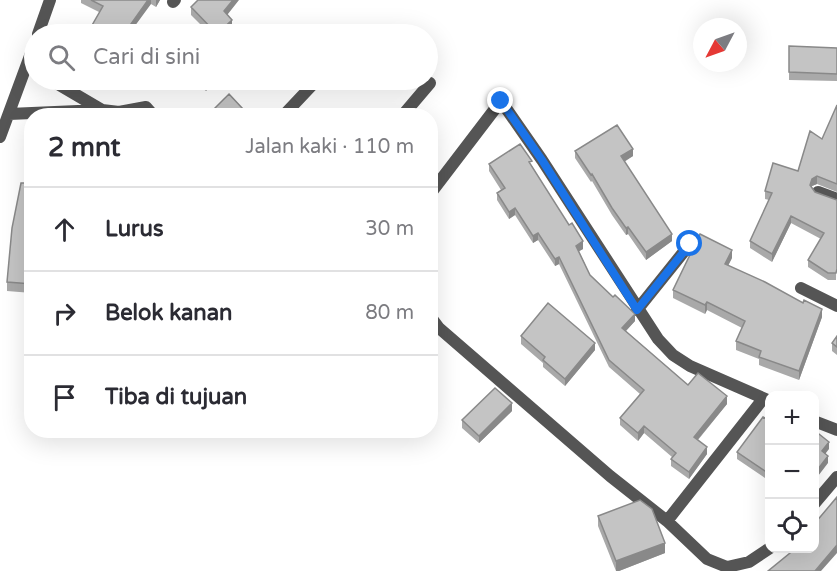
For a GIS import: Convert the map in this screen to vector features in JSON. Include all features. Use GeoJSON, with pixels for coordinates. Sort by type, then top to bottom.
{"type":"FeatureCollection","features":[{"type":"Feature","properties":{"kind":"street"},"geometry":{"type":"LineString","coordinates":[[42,24],[50,0]]}},
{"type":"Feature","properties":{"kind":"street"},"geometry":{"type":"LineString","coordinates":[[0,136],[24,83]]}},
{"type":"Feature","properties":{"kind":"street"},"geometry":{"type":"LineString","coordinates":[[68,90],[99,108]]}},
{"type":"Feature","properties":{"kind":"street"},"geometry":{"type":"LineString","coordinates":[[291,108],[308,90]]}},
{"type":"Feature","properties":{"kind":"street"},"geometry":{"type":"LineString","coordinates":[[409,108],[424,90]]}},
{"type":"Feature","properties":{"kind":"street"},"geometry":{"type":"LineString","coordinates":[[438,184],[501,101],[658,339],[673,355],[690,366],[765,400]]}},
{"type":"Feature","properties":{"kind":"street"},"geometry":{"type":"LineString","coordinates":[[9,114],[24,113]]}},
{"type":"Feature","properties":{"kind":"street"},"geometry":{"type":"LineString","coordinates":[[818,192],[837,199]]}},
{"type":"Feature","properties":{"kind":"street"},"geometry":{"type":"LineString","coordinates":[[637,310],[690,244]]}},
{"type":"Feature","properties":{"kind":"street"},"geometry":{"type":"LineString","coordinates":[[801,288],[837,306]]}},
{"type":"Feature","properties":{"kind":"street"},"geometry":{"type":"LineString","coordinates":[[438,327],[601,469],[667,521],[707,559],[727,567],[749,562],[765,552]]}},
{"type":"Feature","properties":{"kind":"street"},"geometry":{"type":"LineString","coordinates":[[667,521],[765,401]]}},
{"type":"Feature","properties":{"kind":"street"},"geometry":{"type":"LineString","coordinates":[[819,423],[837,430]]}},
{"type":"Feature","properties":{"kind":"street"},"geometry":{"type":"LineString","coordinates":[[818,499],[837,477]]}},
{"type":"Feature","properties":{"kind":"building"},"geometry":{"type":"Polygon","coordinates":[[[91,0],[148,0],[131,24],[93,24],[103,6],[91,0]]]}},
{"type":"Feature","properties":{"kind":"building"},"geometry":{"type":"Polygon","coordinates":[[[198,0],[233,0],[224,11],[232,20],[228,24],[207,24],[191,7],[198,0]]]}},
{"type":"Feature","properties":{"kind":"building"},"geometry":{"type":"Polygon","coordinates":[[[789,46],[837,48],[837,74],[789,72],[789,46]]]}},
{"type":"Feature","properties":{"kind":"building"},"geometry":{"type":"Polygon","coordinates":[[[229,94],[242,108],[215,108],[229,94]]]}},
{"type":"Feature","properties":{"kind":"building"},"geometry":{"type":"Polygon","coordinates":[[[837,105],[837,184],[817,176],[812,179],[810,185],[815,192],[837,200],[837,269],[836,273],[828,273],[808,260],[824,233],[791,216],[772,254],[750,241],[772,193],[765,191],[773,163],[798,171],[810,131],[822,139],[837,105]]]}},
{"type":"Feature","properties":{"kind":"building"},"geometry":{"type":"Polygon","coordinates":[[[617,125],[633,149],[621,156],[672,234],[646,252],[628,227],[626,228],[575,151],[617,125]]]}},
{"type":"Feature","properties":{"kind":"building"},"geometry":{"type":"Polygon","coordinates":[[[520,144],[569,225],[572,223],[583,241],[576,246],[590,275],[635,314],[622,328],[688,385],[698,373],[727,396],[694,437],[707,447],[689,472],[671,459],[676,453],[644,426],[638,433],[620,418],[644,390],[609,360],[559,257],[555,259],[538,233],[533,236],[515,208],[509,212],[497,193],[505,188],[489,164],[520,144]]]}},
{"type":"Feature","properties":{"kind":"building"},"geometry":{"type":"Polygon","coordinates":[[[21,183],[24,183],[24,283],[7,282],[12,228],[21,183]]]}},
{"type":"Feature","properties":{"kind":"building"},"geometry":{"type":"Polygon","coordinates":[[[700,234],[732,250],[725,264],[803,303],[804,300],[822,309],[799,371],[759,357],[761,351],[736,341],[745,321],[707,302],[705,305],[673,290],[700,234]]]}},
{"type":"Feature","properties":{"kind":"building"},"geometry":{"type":"Polygon","coordinates":[[[548,303],[595,343],[565,379],[521,336],[548,303]]]}},
{"type":"Feature","properties":{"kind":"building"},"geometry":{"type":"Polygon","coordinates":[[[837,336],[837,347],[832,343],[837,336]]]}},
{"type":"Feature","properties":{"kind":"building"},"geometry":{"type":"Polygon","coordinates":[[[495,388],[512,403],[479,436],[462,420],[495,388]]]}},
{"type":"Feature","properties":{"kind":"building"},"geometry":{"type":"Polygon","coordinates":[[[763,417],[765,418],[765,471],[737,452],[763,417]]]}},
{"type":"Feature","properties":{"kind":"building"},"geometry":{"type":"Polygon","coordinates":[[[819,434],[829,442],[822,451],[828,456],[819,468],[819,434]]]}},
{"type":"Feature","properties":{"kind":"building"},"geometry":{"type":"Polygon","coordinates":[[[837,497],[837,545],[815,571],[768,571],[790,553],[819,553],[819,518],[837,497]]]}},
{"type":"Feature","properties":{"kind":"building"},"geometry":{"type":"Polygon","coordinates":[[[640,500],[652,509],[665,543],[616,561],[598,516],[640,500]]]}},
{"type":"Feature","properties":{"kind":"route"},"geometry":{"type":"LineString","coordinates":[[501,101],[542,160],[637,310],[690,244]]}}]}
